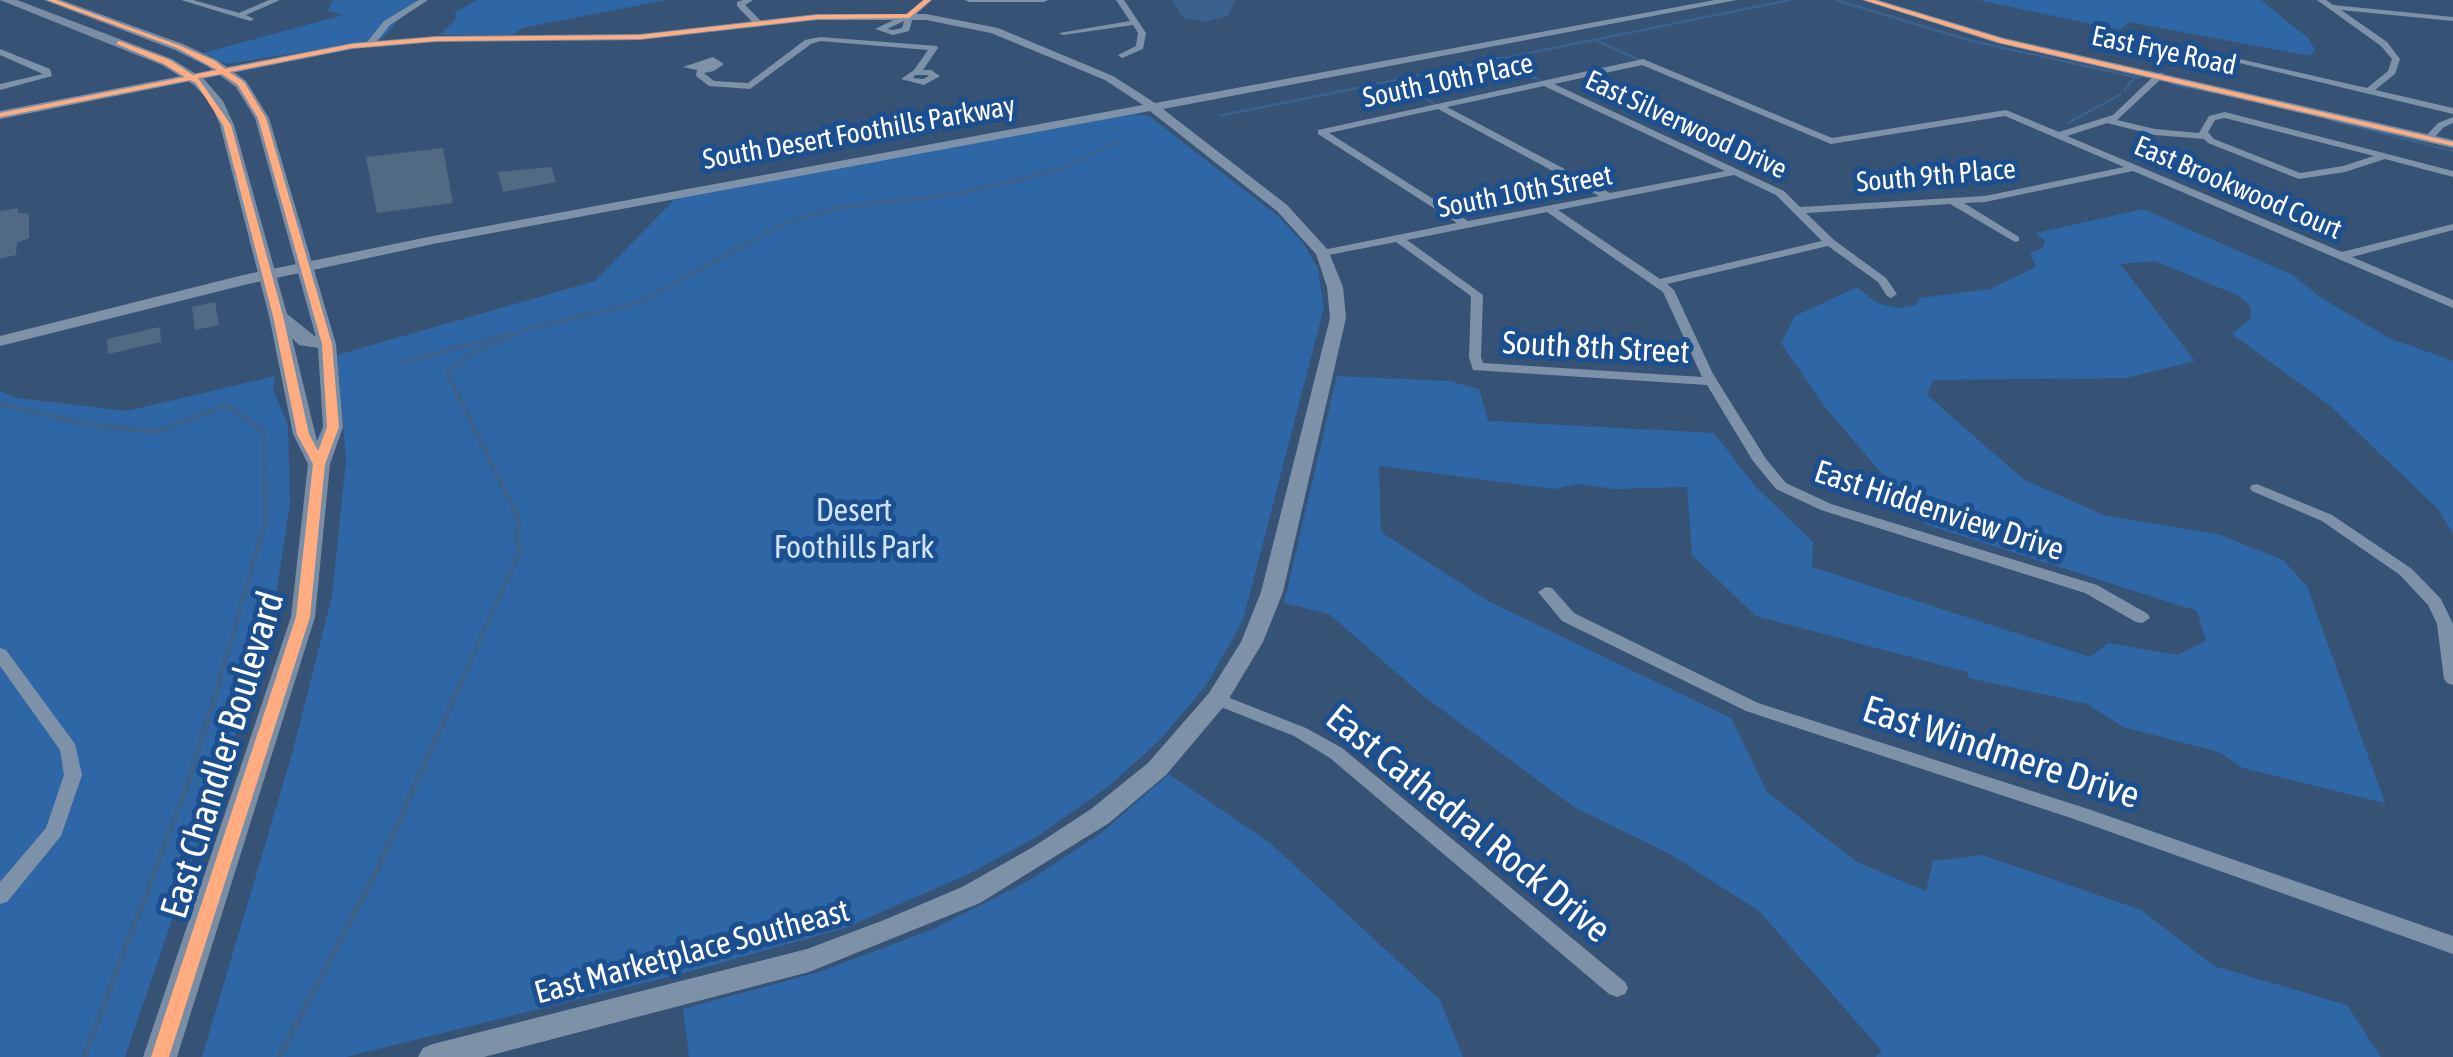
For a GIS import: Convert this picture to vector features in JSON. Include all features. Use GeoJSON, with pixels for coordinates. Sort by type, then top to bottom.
{"type":"FeatureCollection","features":[{"type":"Feature","properties":{"kind":"main road","name":"East Chandler Boulevard"},"geometry":{"type":"LineString","coordinates":[[6,0],[150,55],[191,77],[216,102],[228,124],[278,316],[302,434],[319,464]]}},
{"type":"Feature","properties":{"kind":"main road","name":"East Chandler Boulevard"},"geometry":{"type":"LineString","coordinates":[[50,0],[179,47],[223,70],[240,84],[262,118],[327,344],[333,427],[319,464],[302,617],[160,1057]]}},
{"type":"Feature","properties":{"kind":"main road"},"geometry":{"type":"LineString","coordinates":[[278,316],[306,341],[327,344]]}},
{"type":"Feature","properties":{"kind":"street"},"geometry":{"type":"LineString","coordinates":[[185,0],[247,17],[276,0]]}},
{"type":"Feature","properties":{"kind":"street"},"geometry":{"type":"LineString","coordinates":[[370,44],[387,23],[424,0]]}},
{"type":"Feature","properties":{"kind":"street"},"geometry":{"type":"LineString","coordinates":[[888,32],[879,29],[909,16],[928,0]]}},
{"type":"Feature","properties":{"kind":"street"},"geometry":{"type":"LineString","coordinates":[[969,0],[1044,0]]}},
{"type":"Feature","properties":{"kind":"street"},"geometry":{"type":"LineString","coordinates":[[1120,0],[1142,33],[1140,47],[1122,55]]}},
{"type":"Feature","properties":{"kind":"street","name":"South Desert Foothills Parkway"},"geometry":{"type":"LineString","coordinates":[[1611,19],[1696,0]]}},
{"type":"Feature","properties":{"kind":"street","name":"South Desert Foothills Parkway"},"geometry":{"type":"LineString","coordinates":[[0,330],[305,261],[1611,19],[1732,0]]}},
{"type":"Feature","properties":{"kind":"street","name":"East Frye Road"},"geometry":{"type":"LineString","coordinates":[[1867,0],[1982,36],[2160,75],[2444,127],[2453,144]]}},
{"type":"Feature","properties":{"kind":"street"},"geometry":{"type":"LineString","coordinates":[[2321,0],[2384,44],[2396,59],[2392,72],[2369,91]]}},
{"type":"Feature","properties":{"kind":"street"},"geometry":{"type":"LineString","coordinates":[[744,2],[758,23]]}},
{"type":"Feature","properties":{"kind":"street"},"geometry":{"type":"LineString","coordinates":[[2332,7],[2453,19]]}},
{"type":"Feature","properties":{"kind":"street"},"geometry":{"type":"LineString","coordinates":[[0,116],[384,42],[621,34],[844,15],[909,16]]}},
{"type":"Feature","properties":{"kind":"street"},"geometry":{"type":"LineString","coordinates":[[384,42],[401,16]]}},
{"type":"Feature","properties":{"kind":"street"},"geometry":{"type":"LineString","coordinates":[[876,43],[888,32],[908,27],[909,16]]}},
{"type":"Feature","properties":{"kind":"street","name":"East Marketplace Southeast"},"geometry":{"type":"LineString","coordinates":[[433,1057],[461,1053],[809,960],[972,895],[1100,816],[1157,769],[1217,699],[1252,642],[1272,592],[1338,318],[1335,288],[1323,253],[1282,208],[1149,104],[1091,68],[994,30],[909,16]]}},
{"type":"Feature","properties":{"kind":"street"},"geometry":{"type":"LineString","coordinates":[[1062,33],[1133,23]]}},
{"type":"Feature","properties":{"kind":"street"},"geometry":{"type":"LineString","coordinates":[[700,71],[702,78],[712,84],[744,88],[816,39],[934,48],[918,72]]}},
{"type":"Feature","properties":{"kind":"street"},"geometry":{"type":"LineString","coordinates":[[2144,39],[2453,111]]}},
{"type":"Feature","properties":{"kind":"street"},"geometry":{"type":"LineString","coordinates":[[0,52],[47,71],[48,76],[0,86]]}},
{"type":"Feature","properties":{"kind":"street","name":"South 10th Place"},"geometry":{"type":"LineString","coordinates":[[1468,226],[1322,132],[1643,62],[1831,141],[2006,113]]}},
{"type":"Feature","properties":{"kind":"street"},"geometry":{"type":"LineString","coordinates":[[2060,135],[2112,118],[2160,75]]}},
{"type":"Feature","properties":{"kind":"street","name":"East Silverwood Drive"},"geometry":{"type":"LineString","coordinates":[[1545,83],[1780,193],[1830,242],[1882,280],[1891,294]]}},
{"type":"Feature","properties":{"kind":"street"},"geometry":{"type":"LineString","coordinates":[[1438,106],[1611,198]]}},
{"type":"Feature","properties":{"kind":"street","name":"East Brookwood Court"},"geometry":{"type":"LineString","coordinates":[[2006,113],[2453,304]]}},
{"type":"Feature","properties":{"kind":"street"},"geometry":{"type":"LineString","coordinates":[[2204,134],[2218,115],[2453,174]]}},
{"type":"Feature","properties":{"kind":"street"},"geometry":{"type":"LineString","coordinates":[[2112,118],[2155,132],[2204,134],[2299,176],[2345,169],[2386,155]]}},
{"type":"Feature","properties":{"kind":"street"},"geometry":{"type":"LineString","coordinates":[[2444,127],[2453,133]]}},
{"type":"Feature","properties":{"kind":"street","name":"South 9th Place"},"geometry":{"type":"LineString","coordinates":[[1799,210],[1954,202],[2134,168]]}},
{"type":"Feature","properties":{"kind":"street","name":"South 10th Street"},"geometry":{"type":"LineString","coordinates":[[1323,253],[1734,172]]}},
{"type":"Feature","properties":{"kind":"street"},"geometry":{"type":"LineString","coordinates":[[1954,202],[2015,239]]}},
{"type":"Feature","properties":{"kind":"street","name":"East Hiddenview Drive"},"geometry":{"type":"LineString","coordinates":[[1551,210],[1668,290],[1712,382],[1770,474],[1798,496],[2091,589],[2142,618]]}},
{"type":"Feature","properties":{"kind":"street"},"geometry":{"type":"LineString","coordinates":[[2340,256],[2453,227]]}},
{"type":"Feature","properties":{"kind":"street","name":"South 8th Street"},"geometry":{"type":"LineString","coordinates":[[1401,240],[1478,295],[1474,358],[1478,368],[1712,382]]}},
{"type":"Feature","properties":{"kind":"street"},"geometry":{"type":"LineString","coordinates":[[1658,282],[1830,242]]}},
{"type":"Feature","properties":{"kind":"street","name":"South Desert Foothills Parkway"},"geometry":{"type":"LineString","coordinates":[[0,342],[264,270]]}},
{"type":"Feature","properties":{"kind":"street"},"geometry":{"type":"LineString","coordinates":[[2257,488],[2328,518],[2406,572],[2435,603],[2445,624],[2453,679]]}},
{"type":"Feature","properties":{"kind":"street","name":"East Windmere Drive"},"geometry":{"type":"LineString","coordinates":[[1546,592],[1568,617],[1752,708],[2081,814],[2453,945]]}},
{"type":"Feature","properties":{"kind":"street"},"geometry":{"type":"LineString","coordinates":[[0,654],[69,749],[72,775],[54,831],[0,896]]}},
{"type":"Feature","properties":{"kind":"street","name":"East Cathedral Rock Drive"},"geometry":{"type":"LineString","coordinates":[[1217,699],[1300,732],[1336,753],[1617,988]]}},
{"type":"Feature","properties":{"kind":"green space"},"geometry":{"type":"Polygon","coordinates":[[[333,0],[424,0],[405,12],[382,39],[227,64],[203,53],[343,15],[328,11],[333,0]]]}},
{"type":"Feature","properties":{"kind":"green space"},"geometry":{"type":"Polygon","coordinates":[[[477,0],[667,0],[522,28],[513,35],[440,35],[456,19],[455,12],[477,0]]]}},
{"type":"Feature","properties":{"kind":"green space"},"geometry":{"type":"Polygon","coordinates":[[[1978,0],[2261,0],[2309,39],[2315,50],[2310,56],[2129,22],[2120,30],[1978,0]]]}},
{"type":"Feature","properties":{"kind":"green space","name":"Desert Foothills Park"},"geometry":{"type":"Polygon","coordinates":[[[1134,114],[1149,116],[1279,217],[1303,243],[1318,269],[1324,307],[1243,620],[1207,684],[1159,741],[1109,786],[1038,836],[969,874],[845,928],[684,973],[346,1057],[202,1057],[292,754],[332,596],[346,460],[337,355],[595,281],[677,197],[1134,114]]]}},
{"type":"Feature","properties":{"kind":"green space"},"geometry":{"type":"Polygon","coordinates":[[[2143,209],[2293,275],[2320,297],[2389,338],[2453,361],[2453,534],[2439,510],[2328,404],[2232,334],[2251,318],[2251,307],[2239,296],[2155,261],[2120,264],[2195,361],[2126,378],[1933,380],[1927,395],[2023,479],[2103,515],[2221,535],[2283,560],[2307,586],[2385,803],[2243,768],[2219,752],[2123,727],[2087,704],[1969,678],[1967,672],[1756,616],[1692,555],[1687,487],[1615,489],[1577,484],[1554,489],[1379,466],[1381,532],[1490,602],[1731,718],[1767,792],[1857,862],[1926,891],[1933,861],[1983,855],[2141,910],[2214,966],[2347,1005],[2381,1057],[1875,1057],[1882,1051],[1759,911],[1670,854],[1574,807],[1422,695],[1329,614],[1284,603],[1337,376],[1449,381],[1479,389],[1488,421],[1714,433],[1755,486],[1813,542],[1812,567],[2090,657],[2108,643],[2177,655],[2206,641],[2197,611],[1925,524],[1824,406],[1781,343],[1795,316],[1857,287],[1877,303],[1898,308],[1915,305],[1920,298],[1990,289],[2036,267],[2030,253],[2043,248],[2045,241],[2036,233],[2143,209]]]}},
{"type":"Feature","properties":{"kind":"green space"},"geometry":{"type":"Polygon","coordinates":[[[275,376],[273,390],[288,425],[290,505],[277,588],[257,672],[125,1057],[0,1057],[0,391],[17,398],[127,411],[275,376]]]}},
{"type":"Feature","properties":{"kind":"green space"},"geometry":{"type":"Polygon","coordinates":[[[1169,774],[1269,842],[1440,1000],[1463,1057],[689,1057],[683,1009],[819,972],[933,929],[1026,882],[1100,834],[1169,774]]]}},
{"type":"Feature","properties":{"kind":"shaded area"},"geometry":{"type":"Polygon","coordinates":[[[1172,0],[1235,0],[1228,16],[1205,22],[1182,17],[1172,0]]]}},
{"type":"Feature","properties":{"kind":"building"},"geometry":{"type":"Polygon","coordinates":[[[443,148],[453,203],[377,213],[366,157],[443,148]]]}},
{"type":"Feature","properties":{"kind":"building"},"geometry":{"type":"Polygon","coordinates":[[[551,167],[556,182],[503,192],[498,172],[551,167]]]}},
{"type":"Feature","properties":{"kind":"building"},"geometry":{"type":"Polygon","coordinates":[[[18,208],[18,213],[29,214],[29,238],[17,243],[16,255],[0,259],[0,211],[18,208]]]}},
{"type":"Feature","properties":{"kind":"building"},"geometry":{"type":"Polygon","coordinates":[[[215,302],[219,325],[195,330],[192,307],[215,302]]]}},
{"type":"Feature","properties":{"kind":"building"},"geometry":{"type":"Polygon","coordinates":[[[160,327],[161,342],[108,354],[107,339],[160,327]]]}},
{"type":"Feature","properties":{"kind":"waterway"},"geometry":{"type":"LineString","coordinates":[[1499,59],[1790,0]]}},
{"type":"Feature","properties":{"kind":"waterway"},"geometry":{"type":"LineString","coordinates":[[1836,0],[1972,41],[2140,78]]}},
{"type":"Feature","properties":{"kind":"waterway"},"geometry":{"type":"LineString","coordinates":[[1596,40],[1643,62]]}},
{"type":"Feature","properties":{"kind":"waterway"},"geometry":{"type":"LineString","coordinates":[[1495,57],[1499,59]]}},
{"type":"Feature","properties":{"kind":"waterway"},"geometry":{"type":"LineString","coordinates":[[1396,80],[1499,59]]}},
{"type":"Feature","properties":{"kind":"waterway"},"geometry":{"type":"LineString","coordinates":[[1499,59],[1545,83]]}},
{"type":"Feature","properties":{"kind":"waterway"},"geometry":{"type":"LineString","coordinates":[[2124,91],[2135,77]]}},
{"type":"Feature","properties":{"kind":"waterway"},"geometry":{"type":"LineString","coordinates":[[1219,116],[1396,80]]}},
{"type":"Feature","properties":{"kind":"waterway"},"geometry":{"type":"LineString","coordinates":[[1396,80],[1438,106]]}},
{"type":"Feature","properties":{"kind":"waterway"},"geometry":{"type":"LineString","coordinates":[[2171,84],[2212,92]]}},
{"type":"Feature","properties":{"kind":"waterway"},"geometry":{"type":"LineString","coordinates":[[2068,123],[2121,94]]}},
{"type":"Feature","properties":{"kind":"waterway"},"geometry":{"type":"LineString","coordinates":[[2330,120],[2453,151]]}},
{"type":"Feature","properties":{"kind":"waterway"},"geometry":{"type":"LineString","coordinates":[[1061,169],[1120,141]]}},
{"type":"Feature","properties":{"kind":"waterway"},"geometry":{"type":"LineString","coordinates":[[524,330],[640,302],[783,224],[836,208],[957,194],[1061,169]]}},
{"type":"Feature","properties":{"kind":"waterway"},"geometry":{"type":"LineString","coordinates":[[1055,172],[1061,169]]}},
{"type":"Feature","properties":{"kind":"waterway"},"geometry":{"type":"LineString","coordinates":[[458,394],[447,372],[469,355],[525,330]]}},
{"type":"Feature","properties":{"kind":"waterway"},"geometry":{"type":"LineString","coordinates":[[400,363],[509,334]]}},
{"type":"Feature","properties":{"kind":"waterway"},"geometry":{"type":"LineString","coordinates":[[456,391],[520,522],[516,540],[521,549],[461,682]]}},
{"type":"Feature","properties":{"kind":"waterway"},"geometry":{"type":"LineString","coordinates":[[0,404],[90,425],[158,432],[226,405],[264,432],[265,523],[219,682]]}},
{"type":"Feature","properties":{"kind":"waterway"},"geometry":{"type":"LineString","coordinates":[[84,1057],[187,786],[220,680]]}},
{"type":"Feature","properties":{"kind":"waterway"},"geometry":{"type":"LineString","coordinates":[[280,1055],[378,868],[462,680]]}},
{"type":"Feature","properties":{"kind":"cycle path"},"geometry":{"type":"LineString","coordinates":[[50,0],[179,47],[212,63],[241,84],[262,118],[327,344],[333,427],[319,464],[303,617],[160,1057]]}},
{"type":"Feature","properties":{"kind":"cycle path"},"geometry":{"type":"LineString","coordinates":[[0,115],[352,46],[436,39],[640,37],[817,17],[909,16],[928,0]]}},
{"type":"Feature","properties":{"kind":"cycle path"},"geometry":{"type":"LineString","coordinates":[[1867,0],[2001,41],[2453,144]]}},
{"type":"Feature","properties":{"kind":"cycle path"},"geometry":{"type":"LineString","coordinates":[[119,43],[167,62],[199,82],[227,125],[278,316],[303,434],[319,464]]}}]}
